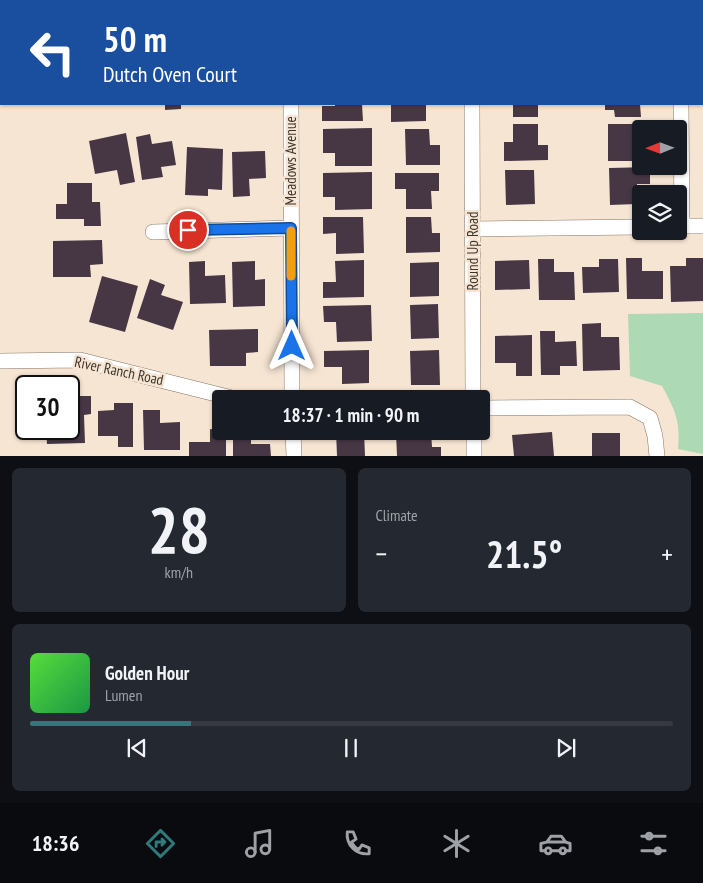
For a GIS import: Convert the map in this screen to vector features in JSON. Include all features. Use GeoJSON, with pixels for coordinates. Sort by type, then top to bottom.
{"type":"FeatureCollection","features":[{"type":"Feature","properties":{"kind":"street","name":"Meadows Avenue"},"geometry":{"type":"LineString","coordinates":[[291,105],[292,390]]}},
{"type":"Feature","properties":{"kind":"street","name":"Round Up Road"},"geometry":{"type":"LineString","coordinates":[[472,105],[474,229],[473,390]]}},
{"type":"Feature","properties":{"kind":"street"},"geometry":{"type":"LineString","coordinates":[[680,185],[681,105]]}},
{"type":"Feature","properties":{"kind":"street"},"geometry":{"type":"LineString","coordinates":[[687,226],[703,226]]}},
{"type":"Feature","properties":{"kind":"street"},"geometry":{"type":"LineString","coordinates":[[474,229],[632,227]]}},
{"type":"Feature","properties":{"kind":"street"},"geometry":{"type":"LineString","coordinates":[[152,232],[291,228]]}},
{"type":"Feature","properties":{"kind":"street","name":"River Ranch Road"},"geometry":{"type":"LineString","coordinates":[[0,361],[80,360],[212,393]]}},
{"type":"Feature","properties":{"kind":"street"},"geometry":{"type":"LineString","coordinates":[[490,408],[630,407],[650,418],[655,436],[657,456]]}},
{"type":"Feature","properties":{"kind":"street"},"geometry":{"type":"LineString","coordinates":[[293,440],[294,456]]}},
{"type":"Feature","properties":{"kind":"street"},"geometry":{"type":"LineString","coordinates":[[474,440],[474,456]]}},
{"type":"Feature","properties":{"kind":"green space"},"geometry":{"type":"Polygon","coordinates":[[[703,313],[703,454],[678,449],[679,431],[676,416],[662,386],[630,376],[628,314],[703,313]]]}},
{"type":"Feature","properties":{"kind":"building"},"geometry":{"type":"Polygon","coordinates":[[[165,105],[181,105],[181,109],[165,110],[165,105]]]}},
{"type":"Feature","properties":{"kind":"building"},"geometry":{"type":"Polygon","coordinates":[[[362,105],[363,121],[322,121],[322,106],[362,105]]]}},
{"type":"Feature","properties":{"kind":"building"},"geometry":{"type":"Polygon","coordinates":[[[391,105],[426,105],[426,121],[391,122],[391,105]]]}},
{"type":"Feature","properties":{"kind":"building"},"geometry":{"type":"Polygon","coordinates":[[[513,105],[538,105],[538,117],[513,117],[513,105]]]}},
{"type":"Feature","properties":{"kind":"building"},"geometry":{"type":"Polygon","coordinates":[[[605,105],[640,105],[641,117],[615,117],[614,110],[605,110],[605,105]]]}},
{"type":"Feature","properties":{"kind":"building"},"geometry":{"type":"Polygon","coordinates":[[[513,124],[538,124],[538,145],[548,145],[548,160],[504,161],[504,142],[513,142],[513,124]]]}},
{"type":"Feature","properties":{"kind":"building"},"geometry":{"type":"Polygon","coordinates":[[[608,124],[632,124],[632,161],[608,161],[608,124]]]}},
{"type":"Feature","properties":{"kind":"building"},"geometry":{"type":"Polygon","coordinates":[[[372,128],[372,166],[335,166],[335,153],[323,153],[323,129],[372,128]]]}},
{"type":"Feature","properties":{"kind":"building"},"geometry":{"type":"Polygon","coordinates":[[[405,129],[429,129],[430,145],[440,145],[440,165],[406,165],[405,129]]]}},
{"type":"Feature","properties":{"kind":"building"},"geometry":{"type":"Polygon","coordinates":[[[126,133],[135,182],[120,185],[117,170],[95,174],[89,141],[126,133]]]}},
{"type":"Feature","properties":{"kind":"building"},"geometry":{"type":"Polygon","coordinates":[[[150,134],[152,144],[172,141],[176,165],[161,167],[163,177],[142,180],[136,137],[150,134]]]}},
{"type":"Feature","properties":{"kind":"building"},"geometry":{"type":"Polygon","coordinates":[[[187,147],[223,149],[222,190],[208,189],[208,196],[185,195],[187,147]]]}},
{"type":"Feature","properties":{"kind":"building"},"geometry":{"type":"Polygon","coordinates":[[[265,151],[266,178],[249,179],[250,196],[233,197],[232,152],[265,151]]]}},
{"type":"Feature","properties":{"kind":"building"},"geometry":{"type":"Polygon","coordinates":[[[632,167],[632,175],[650,175],[650,184],[632,185],[632,204],[610,205],[609,168],[632,167]]]}},
{"type":"Feature","properties":{"kind":"building"},"geometry":{"type":"Polygon","coordinates":[[[505,170],[534,170],[535,204],[506,205],[505,170]]]}},
{"type":"Feature","properties":{"kind":"building"},"geometry":{"type":"Polygon","coordinates":[[[372,172],[372,209],[335,210],[335,197],[323,197],[323,173],[372,172]]]}},
{"type":"Feature","properties":{"kind":"building"},"geometry":{"type":"Polygon","coordinates":[[[395,173],[439,173],[439,191],[431,191],[432,209],[406,209],[406,189],[395,189],[395,173]]]}},
{"type":"Feature","properties":{"kind":"building"},"geometry":{"type":"Polygon","coordinates":[[[67,183],[92,183],[92,202],[100,202],[101,226],[84,226],[84,219],[56,219],[56,204],[67,204],[67,183]]]}},
{"type":"Feature","properties":{"kind":"building"},"geometry":{"type":"Polygon","coordinates":[[[323,217],[363,217],[364,253],[336,254],[336,233],[323,234],[323,217]]]}},
{"type":"Feature","properties":{"kind":"building"},"geometry":{"type":"Polygon","coordinates":[[[406,217],[431,217],[432,233],[440,233],[440,252],[406,253],[406,217]]]}},
{"type":"Feature","properties":{"kind":"building"},"geometry":{"type":"Polygon","coordinates":[[[102,240],[103,264],[90,265],[91,277],[53,277],[53,241],[102,240]]]}},
{"type":"Feature","properties":{"kind":"building"},"geometry":{"type":"Polygon","coordinates":[[[626,258],[642,258],[642,271],[663,271],[663,299],[627,299],[626,258]]]}},
{"type":"Feature","properties":{"kind":"building"},"geometry":{"type":"Polygon","coordinates":[[[686,258],[703,258],[703,301],[671,302],[670,266],[686,266],[686,258]]]}},
{"type":"Feature","properties":{"kind":"building"},"geometry":{"type":"Polygon","coordinates":[[[538,259],[554,259],[554,272],[574,272],[575,300],[539,300],[538,259]]]}},
{"type":"Feature","properties":{"kind":"building"},"geometry":{"type":"Polygon","coordinates":[[[599,259],[618,259],[619,292],[583,293],[582,267],[599,267],[599,259]]]}},
{"type":"Feature","properties":{"kind":"building"},"geometry":{"type":"Polygon","coordinates":[[[364,260],[364,297],[323,298],[323,282],[336,282],[335,261],[364,260]]]}},
{"type":"Feature","properties":{"kind":"building"},"geometry":{"type":"Polygon","coordinates":[[[529,260],[530,289],[495,290],[495,261],[529,260]]]}},
{"type":"Feature","properties":{"kind":"building"},"geometry":{"type":"Polygon","coordinates":[[[205,261],[205,276],[225,275],[226,303],[190,304],[189,262],[205,261]]]}},
{"type":"Feature","properties":{"kind":"building"},"geometry":{"type":"Polygon","coordinates":[[[255,261],[255,280],[265,279],[265,306],[233,307],[232,262],[255,261]]]}},
{"type":"Feature","properties":{"kind":"building"},"geometry":{"type":"Polygon","coordinates":[[[439,262],[439,296],[410,297],[410,263],[439,262]]]}},
{"type":"Feature","properties":{"kind":"building"},"geometry":{"type":"Polygon","coordinates":[[[102,276],[138,286],[125,332],[89,322],[102,276]]]}},
{"type":"Feature","properties":{"kind":"building"},"geometry":{"type":"Polygon","coordinates":[[[150,279],[165,285],[161,295],[183,302],[173,330],[137,318],[150,279]]]}},
{"type":"Feature","properties":{"kind":"building"},"geometry":{"type":"Polygon","coordinates":[[[438,304],[439,338],[411,339],[410,305],[438,304]]]}},
{"type":"Feature","properties":{"kind":"building"},"geometry":{"type":"Polygon","coordinates":[[[371,305],[372,341],[337,342],[336,322],[324,322],[323,306],[371,305]]]}},
{"type":"Feature","properties":{"kind":"building"},"geometry":{"type":"Polygon","coordinates":[[[601,323],[601,337],[619,337],[620,370],[583,371],[582,324],[601,323]]]}},
{"type":"Feature","properties":{"kind":"building"},"geometry":{"type":"Polygon","coordinates":[[[258,329],[258,352],[246,353],[246,366],[210,366],[209,330],[258,329]]]}},
{"type":"Feature","properties":{"kind":"building"},"geometry":{"type":"Polygon","coordinates":[[[540,331],[555,331],[555,342],[576,341],[577,366],[560,366],[560,375],[541,375],[540,331]]]}},
{"type":"Feature","properties":{"kind":"building"},"geometry":{"type":"Polygon","coordinates":[[[532,335],[532,376],[516,376],[516,363],[495,363],[495,336],[532,335]]]}},
{"type":"Feature","properties":{"kind":"building"},"geometry":{"type":"Polygon","coordinates":[[[369,350],[369,383],[342,384],[342,367],[324,367],[324,351],[369,350]]]}},
{"type":"Feature","properties":{"kind":"building"},"geometry":{"type":"Polygon","coordinates":[[[439,350],[440,385],[411,385],[410,351],[439,350]]]}},
{"type":"Feature","properties":{"kind":"building"},"geometry":{"type":"Polygon","coordinates":[[[80,396],[91,396],[91,414],[84,415],[85,443],[47,444],[47,440],[80,440],[80,396]]]}},
{"type":"Feature","properties":{"kind":"building"},"geometry":{"type":"Polygon","coordinates":[[[114,403],[133,403],[133,447],[118,447],[118,436],[98,436],[98,411],[114,410],[114,403]]]}},
{"type":"Feature","properties":{"kind":"building"},"geometry":{"type":"Polygon","coordinates":[[[143,410],[160,410],[160,423],[180,422],[180,450],[144,450],[143,410]]]}},
{"type":"Feature","properties":{"kind":"building"},"geometry":{"type":"Polygon","coordinates":[[[210,429],[212,429],[212,440],[226,440],[226,456],[189,456],[189,442],[210,442],[210,429]]]}},
{"type":"Feature","properties":{"kind":"building"},"geometry":{"type":"Polygon","coordinates":[[[552,432],[554,456],[514,456],[512,435],[552,432]]]}},
{"type":"Feature","properties":{"kind":"building"},"geometry":{"type":"Polygon","coordinates":[[[592,433],[620,433],[620,456],[592,456],[592,433]]]}},
{"type":"Feature","properties":{"kind":"building"},"geometry":{"type":"Polygon","coordinates":[[[233,440],[251,440],[251,444],[270,444],[271,456],[233,456],[233,440]]]}},
{"type":"Feature","properties":{"kind":"building"},"geometry":{"type":"Polygon","coordinates":[[[336,440],[364,440],[365,456],[337,456],[336,440]]]}},
{"type":"Feature","properties":{"kind":"building"},"geometry":{"type":"Polygon","coordinates":[[[396,440],[432,440],[432,447],[441,447],[441,456],[397,456],[396,440]]]}},
{"type":"Feature","properties":{"kind":"slow traffic"},"geometry":{"type":"LineString","coordinates":[[291,231],[291,276]]}},
{"type":"Feature","properties":{"kind":"route"},"geometry":{"type":"LineString","coordinates":[[188,230],[291,228],[292,346]]}}]}
